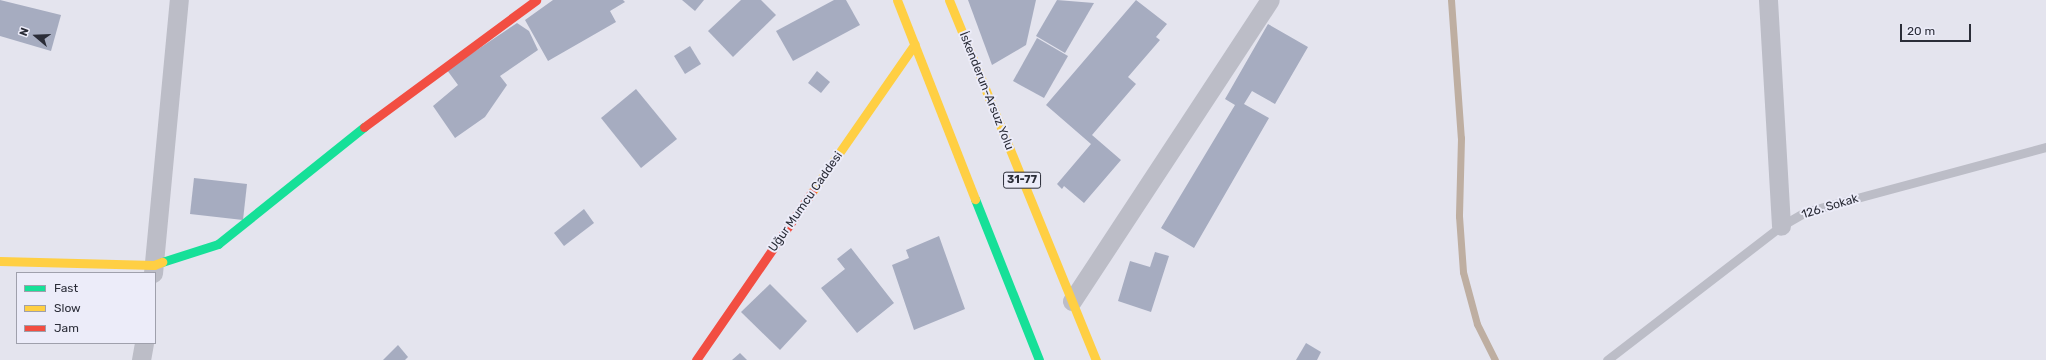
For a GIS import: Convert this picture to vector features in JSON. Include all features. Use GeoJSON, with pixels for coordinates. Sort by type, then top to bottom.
{"type":"FeatureCollection","features":[{"type":"Feature","properties":{"kind":"street"},"geometry":{"type":"LineString","coordinates":[[153,269],[179,0]]}},
{"type":"Feature","properties":{"kind":"street"},"geometry":{"type":"LineString","coordinates":[[0,261],[153,269],[218,244],[410,90],[536,0]]}},
{"type":"Feature","properties":{"kind":"street"},"geometry":{"type":"LineString","coordinates":[[897,0],[1039,360]]}},
{"type":"Feature","properties":{"kind":"street","name":"İskenderun-Arsuz Yolu"},"geometry":{"type":"LineString","coordinates":[[949,0],[1096,360]]}},
{"type":"Feature","properties":{"kind":"street"},"geometry":{"type":"LineString","coordinates":[[1072,302],[1270,0]]}},
{"type":"Feature","properties":{"kind":"street"},"geometry":{"type":"LineString","coordinates":[[1768,0],[1782,226]]}},
{"type":"Feature","properties":{"kind":"street","name":"Uğur Mumcu Caddesi"},"geometry":{"type":"LineString","coordinates":[[696,360],[915,44]]}},
{"type":"Feature","properties":{"kind":"street"},"geometry":{"type":"LineString","coordinates":[[141,360],[144,344]]}},
{"type":"Feature","properties":{"kind":"lane","name":"126. Sokak"},"geometry":{"type":"LineString","coordinates":[[1607,360],[1782,226],[1805,212],[2046,147]]}},
{"type":"Feature","properties":{"kind":"building"},"geometry":{"type":"Polygon","coordinates":[[[0,0],[61,15],[51,51],[0,36],[0,0]]]}},
{"type":"Feature","properties":{"kind":"building"},"geometry":{"type":"Polygon","coordinates":[[[553,0],[623,0],[625,2],[610,11],[616,22],[548,61],[525,20],[553,0]]]}},
{"type":"Feature","properties":{"kind":"building"},"geometry":{"type":"Polygon","coordinates":[[[682,0],[704,0],[695,11],[682,0]]]}},
{"type":"Feature","properties":{"kind":"building"},"geometry":{"type":"Polygon","coordinates":[[[741,0],[761,0],[776,15],[733,57],[708,31],[741,0]]]}},
{"type":"Feature","properties":{"kind":"building"},"geometry":{"type":"Polygon","coordinates":[[[834,0],[846,0],[860,25],[793,61],[776,31],[834,0]]]}},
{"type":"Feature","properties":{"kind":"building"},"geometry":{"type":"Polygon","coordinates":[[[968,0],[1036,0],[1026,45],[992,65],[968,0]]]}},
{"type":"Feature","properties":{"kind":"building"},"geometry":{"type":"Polygon","coordinates":[[[1057,0],[1094,3],[1065,53],[1036,36],[1057,0]]]}},
{"type":"Feature","properties":{"kind":"building"},"geometry":{"type":"Polygon","coordinates":[[[1136,0],[1167,24],[1156,37],[1160,40],[1128,77],[1136,84],[1092,135],[1121,160],[1084,203],[1064,186],[1062,189],[1057,184],[1091,144],[1046,105],[1136,0]]]}},
{"type":"Feature","properties":{"kind":"building"},"geometry":{"type":"Polygon","coordinates":[[[517,23],[529,31],[538,50],[500,76],[507,85],[485,117],[455,138],[433,106],[458,85],[447,70],[517,23]]]}},
{"type":"Feature","properties":{"kind":"building"},"geometry":{"type":"Polygon","coordinates":[[[1268,24],[1308,47],[1275,104],[1252,91],[1244,104],[1269,118],[1194,248],[1161,228],[1235,105],[1225,99],[1268,24]]]}},
{"type":"Feature","properties":{"kind":"building"},"geometry":{"type":"Polygon","coordinates":[[[1037,38],[1068,56],[1044,98],[1013,81],[1037,38]]]}},
{"type":"Feature","properties":{"kind":"building"},"geometry":{"type":"Polygon","coordinates":[[[690,46],[701,64],[685,74],[674,56],[690,46]]]}},
{"type":"Feature","properties":{"kind":"building"},"geometry":{"type":"Polygon","coordinates":[[[817,71],[830,82],[821,93],[808,83],[817,71]]]}},
{"type":"Feature","properties":{"kind":"building"},"geometry":{"type":"Polygon","coordinates":[[[636,89],[677,139],[641,168],[601,118],[636,89]]]}},
{"type":"Feature","properties":{"kind":"building"},"geometry":{"type":"Polygon","coordinates":[[[194,178],[247,184],[243,220],[190,214],[194,178]]]}},
{"type":"Feature","properties":{"kind":"building"},"geometry":{"type":"Polygon","coordinates":[[[584,209],[594,223],[564,246],[554,233],[584,209]]]}},
{"type":"Feature","properties":{"kind":"building"},"geometry":{"type":"Polygon","coordinates":[[[939,236],[965,309],[914,330],[892,265],[909,258],[906,250],[939,236]]]}},
{"type":"Feature","properties":{"kind":"building"},"geometry":{"type":"Polygon","coordinates":[[[851,248],[894,303],[857,333],[821,288],[845,269],[837,259],[851,248]]]}},
{"type":"Feature","properties":{"kind":"building"},"geometry":{"type":"Polygon","coordinates":[[[1155,252],[1169,256],[1151,312],[1118,301],[1130,261],[1150,267],[1155,252]]]}},
{"type":"Feature","properties":{"kind":"building"},"geometry":{"type":"Polygon","coordinates":[[[770,284],[807,321],[780,350],[741,312],[770,284]]]}},
{"type":"Feature","properties":{"kind":"building"},"geometry":{"type":"Polygon","coordinates":[[[1306,343],[1321,352],[1317,360],[1296,360],[1306,343]]]}},
{"type":"Feature","properties":{"kind":"building"},"geometry":{"type":"Polygon","coordinates":[[[398,345],[408,357],[405,360],[383,360],[398,345]]]}},
{"type":"Feature","properties":{"kind":"building"},"geometry":{"type":"Polygon","coordinates":[[[740,353],[747,360],[732,360],[740,353]]]}},
{"type":"Feature","properties":{"kind":"waterway"},"geometry":{"type":"LineString","coordinates":[[1451,0],[1461,138],[1459,216],[1463,272],[1477,324],[1495,360]]}},
{"type":"Feature","properties":{"kind":"traffic: fast"},"geometry":{"type":"LineString","coordinates":[[162,262],[218,244],[364,127]]}},
{"type":"Feature","properties":{"kind":"traffic: fast"},"geometry":{"type":"LineString","coordinates":[[975,199],[1039,360]]}},
{"type":"Feature","properties":{"kind":"traffic: slow"},"geometry":{"type":"LineString","coordinates":[[897,0],[975,199]]}},
{"type":"Feature","properties":{"kind":"traffic: slow"},"geometry":{"type":"LineString","coordinates":[[949,0],[1096,360]]}},
{"type":"Feature","properties":{"kind":"traffic: slow"},"geometry":{"type":"LineString","coordinates":[[812,192],[915,44]]}},
{"type":"Feature","properties":{"kind":"traffic: slow"},"geometry":{"type":"LineString","coordinates":[[0,261],[154,265],[162,262]]}},
{"type":"Feature","properties":{"kind":"traffic: jam"},"geometry":{"type":"LineString","coordinates":[[364,127],[536,0]]}},
{"type":"Feature","properties":{"kind":"traffic: jam"},"geometry":{"type":"LineString","coordinates":[[696,360],[812,192]]}}]}
